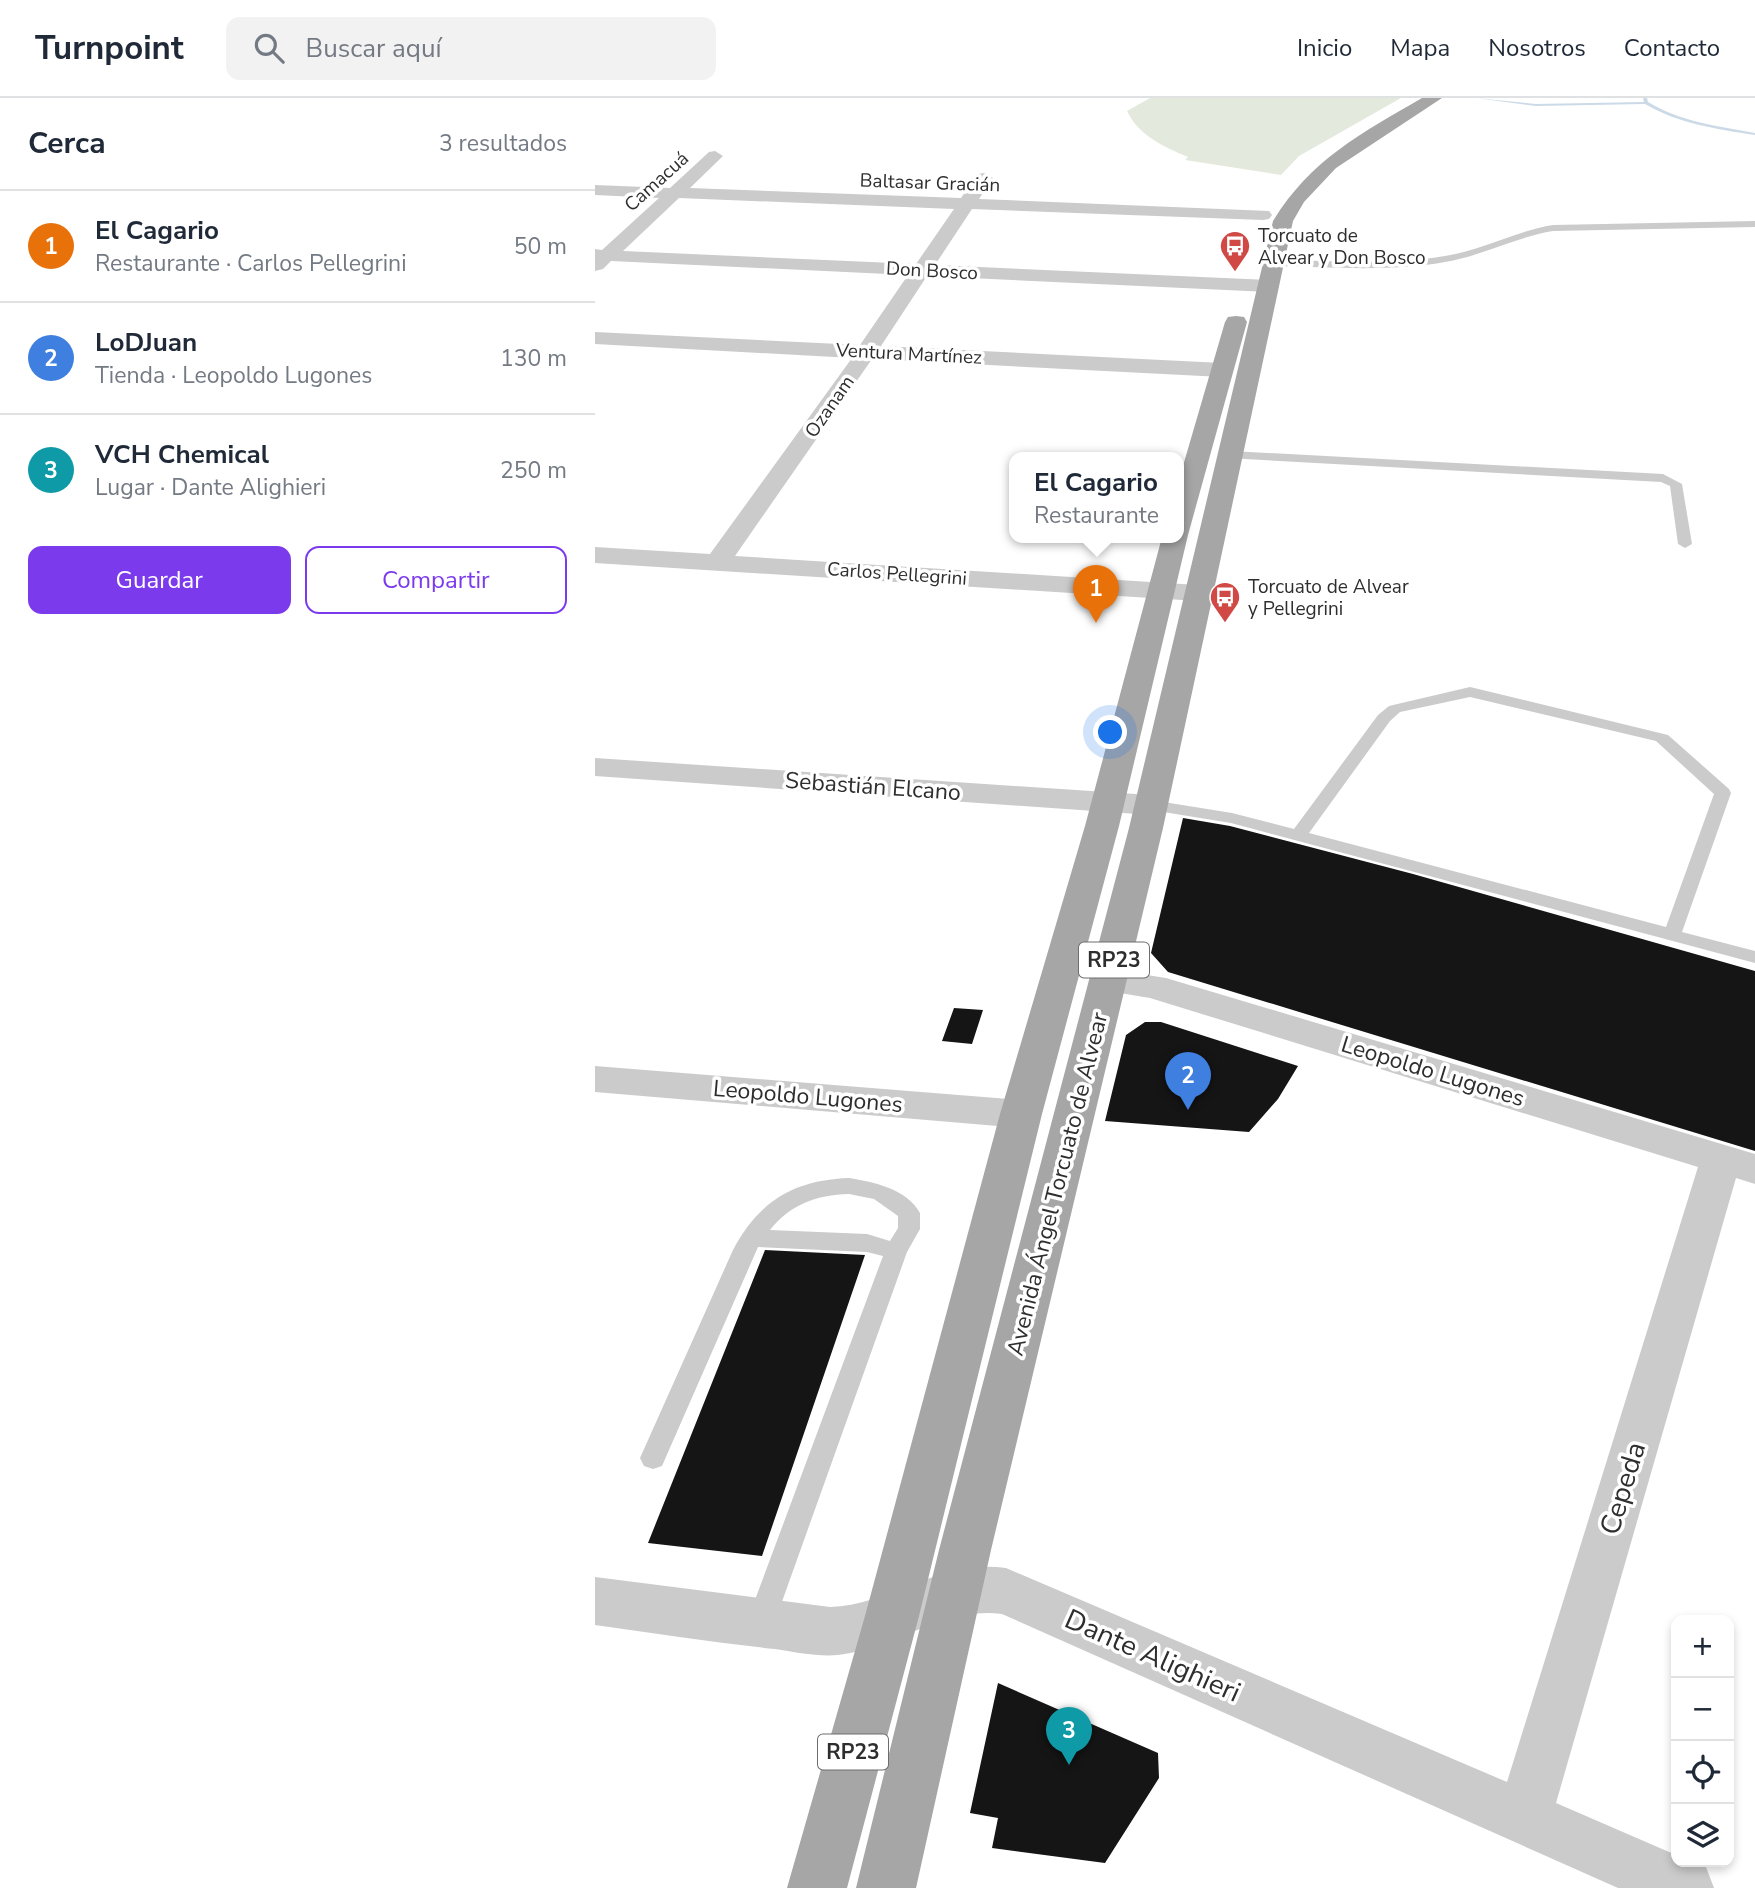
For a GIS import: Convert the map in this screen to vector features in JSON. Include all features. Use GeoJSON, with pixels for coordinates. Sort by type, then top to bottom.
{"type":"FeatureCollection","features":[{"type":"Feature","properties":{"kind":"main road","name":"Avenida Ángel Torcuato de Alvear"},"geometry":{"type":"LineString","coordinates":[[886,1888],[955,1591],[1109,981],[1230,455],[1263,278],[1263,215],[1274,197],[1305,165],[1413,98]]}},
{"type":"Feature","properties":{"kind":"main road","name":"Avenida Ángel Torcuato de Alvear"},"geometry":{"type":"LineString","coordinates":[[1184,508],[1222,370],[1263,278],[1283,220],[1310,181],[1336,159],[1434,98]]}},
{"type":"Feature","properties":{"kind":"main road","name":"RP23"},"geometry":{"type":"LineString","coordinates":[[817,1888],[892,1616],[1021,1114],[1108,802],[1174,543]]}},
{"type":"Feature","properties":{"kind":"street","name":"Camacuá"},"geometry":{"type":"LineString","coordinates":[[599,259],[715,156]]}},
{"type":"Feature","properties":{"kind":"street","name":"Ozanam"},"geometry":{"type":"LineString","coordinates":[[718,562],[867,351],[984,178]]}},
{"type":"Feature","properties":{"kind":"street","name":"Baltasar Gracián"},"geometry":{"type":"LineString","coordinates":[[595,190],[1263,215]]}},
{"type":"Feature","properties":{"kind":"street","name":"Don Bosco"},"geometry":{"type":"LineString","coordinates":[[599,259],[1263,278]]}},
{"type":"Feature","properties":{"kind":"street","name":"Ventura Martínez"},"geometry":{"type":"LineString","coordinates":[[595,338],[1222,370]]}},
{"type":"Feature","properties":{"kind":"street","name":"Carlos Pellegrini"},"geometry":{"type":"LineString","coordinates":[[598,559],[718,562],[1198,593]]}},
{"type":"Feature","properties":{"kind":"street","name":"Sebastián Elcano"},"geometry":{"type":"LineString","coordinates":[[595,767],[1151,805]]}},
{"type":"Feature","properties":{"kind":"street","name":"Leopoldo Lugones"},"geometry":{"type":"LineString","coordinates":[[1109,981],[1153,986],[1738,1164]]}},
{"type":"Feature","properties":{"kind":"street","name":"Leopoldo Lugones"},"geometry":{"type":"LineString","coordinates":[[595,1079],[1021,1114]]}},
{"type":"Feature","properties":{"kind":"street","name":"Cepeda"},"geometry":{"type":"LineString","coordinates":[[1524,1817],[1738,1164]]}},
{"type":"Feature","properties":{"kind":"street","name":"Dante Alighieri"},"geometry":{"type":"LineString","coordinates":[[595,1601],[759,1624],[841,1631],[892,1616],[955,1591],[987,1586],[1006,1591],[1685,1888]]}},
{"type":"Feature","properties":{"kind":"lane"},"geometry":{"type":"LineString","coordinates":[[1263,278],[1448,258],[1522,232],[1553,228],[1755,225]]}},
{"type":"Feature","properties":{"kind":"lane"},"geometry":{"type":"LineString","coordinates":[[1230,455],[1663,478],[1676,484],[1685,544]]}},
{"type":"Feature","properties":{"kind":"lane"},"geometry":{"type":"LineString","coordinates":[[1298,836],[1388,713],[1395,709],[1470,692],[1650,734],[1662,738],[1723,793],[1672,935]]}},
{"type":"Feature","properties":{"kind":"lane"},"geometry":{"type":"LineString","coordinates":[[1151,805],[1212,814],[1755,957]]}},
{"type":"Feature","properties":{"kind":"lane"},"geometry":{"type":"LineString","coordinates":[[653,1458],[744,1250],[782,1203],[813,1189],[864,1186],[897,1200],[909,1213],[909,1229],[896,1251],[759,1624]]}},
{"type":"Feature","properties":{"kind":"lane"},"geometry":{"type":"LineString","coordinates":[[752,1238],[867,1243],[896,1251]]}},
{"type":"Feature","properties":{"kind":"shaded area"},"geometry":{"type":"Polygon","coordinates":[[[1150,98],[1401,98],[1299,156],[1281,175],[1185,160],[1188,157],[1145,133],[1127,111],[1150,98]]]}},
{"type":"Feature","properties":{"kind":"building"},"geometry":{"type":"Polygon","coordinates":[[[1183,818],[1230,826],[1413,874],[1755,971],[1755,1151],[1168,972],[1151,953],[1183,818]]]}},
{"type":"Feature","properties":{"kind":"building"},"geometry":{"type":"Polygon","coordinates":[[[954,1008],[983,1010],[972,1044],[942,1041],[954,1008]]]}},
{"type":"Feature","properties":{"kind":"building"},"geometry":{"type":"Polygon","coordinates":[[[1145,1022],[1161,1022],[1298,1066],[1278,1099],[1249,1132],[1105,1121],[1126,1035],[1145,1022]]]}},
{"type":"Feature","properties":{"kind":"building"},"geometry":{"type":"Polygon","coordinates":[[[765,1250],[865,1255],[762,1556],[648,1543],[765,1250]]]}},
{"type":"Feature","properties":{"kind":"building"},"geometry":{"type":"Polygon","coordinates":[[[998,1683],[1158,1753],[1159,1778],[1105,1863],[992,1848],[998,1818],[970,1813],[998,1683]]]}},
{"type":"Feature","properties":{"kind":"waterway"},"geometry":{"type":"LineString","coordinates":[[1478,98],[1536,105],[1646,103]]}},
{"type":"Feature","properties":{"kind":"waterway"},"geometry":{"type":"LineString","coordinates":[[1645,98],[1646,103]]}},
{"type":"Feature","properties":{"kind":"waterway"},"geometry":{"type":"LineString","coordinates":[[1646,103],[1685,120],[1755,134]]}},
{"type":"Feature","properties":{"kind":"place","name":"Torcuato de Alvear y Don Bosco"},"geometry":{"type":"Point","coordinates":[1235,273]}},
{"type":"Feature","properties":{"kind":"place","name":"El Cagario"},"geometry":{"type":"Point","coordinates":[1096,623]}},
{"type":"Feature","properties":{"kind":"place","name":"Torcuato de Alvear y Pellegrini"},"geometry":{"type":"Point","coordinates":[1225,624]}},
{"type":"Feature","properties":{"kind":"place","name":"LoDJuan"},"geometry":{"type":"Point","coordinates":[1188,1110]}},
{"type":"Feature","properties":{"kind":"place","name":"VCH Chemical"},"geometry":{"type":"Point","coordinates":[1069,1765]}}]}
